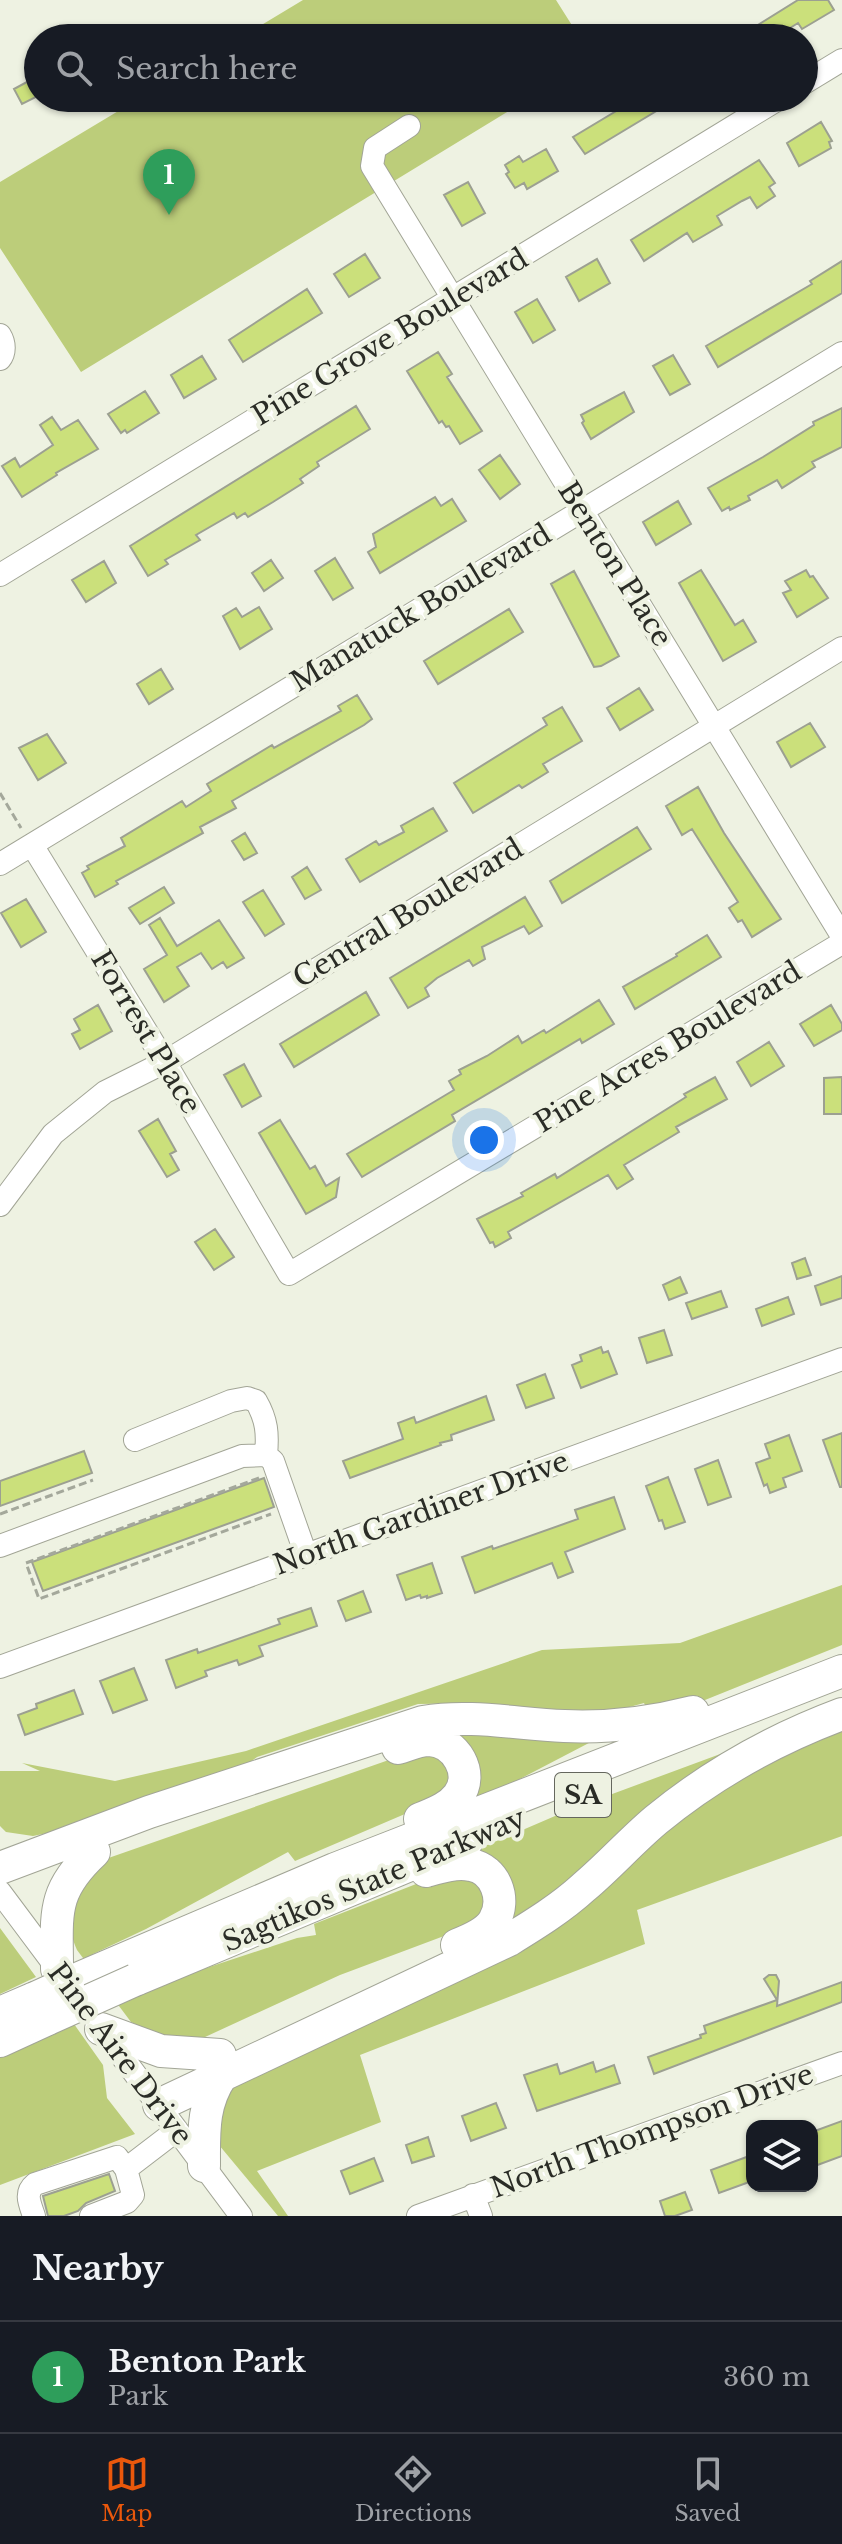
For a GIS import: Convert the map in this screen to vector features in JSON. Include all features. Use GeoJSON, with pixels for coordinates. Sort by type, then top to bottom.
{"type":"FeatureCollection","features":[{"type":"Feature","properties":{"kind":"highway","name":"Sagtikos State Parkway"},"geometry":{"type":"LineString","coordinates":[[0,2041],[41,2008],[842,1671]]}},
{"type":"Feature","properties":{"kind":"highway"},"geometry":{"type":"LineString","coordinates":[[0,1883],[98,1840],[423,1722],[482,1718],[539,1725],[615,1726],[662,1720],[801,1687]]}},
{"type":"Feature","properties":{"kind":"highway","name":"Sagtikos State Parkway"},"geometry":{"type":"LineString","coordinates":[[331,1884],[507,1824],[842,1695]]}},
{"type":"Feature","properties":{"kind":"highway"},"geometry":{"type":"LineString","coordinates":[[101,2029],[161,2051],[221,2065],[509,1940],[565,1903],[655,1821],[712,1779],[769,1745],[842,1714]]}},
{"type":"Feature","properties":{"kind":"highway"},"geometry":{"type":"LineString","coordinates":[[0,1868],[409,1744],[429,1740],[451,1748],[460,1760],[465,1776],[457,1797],[442,1810],[420,1819],[331,1884]]}},
{"type":"Feature","properties":{"kind":"highway"},"geometry":{"type":"LineString","coordinates":[[0,1842],[18,1845],[98,1840]]}},
{"type":"Feature","properties":{"kind":"highway"},"geometry":{"type":"LineString","coordinates":[[57,1969],[57,1917],[61,1894],[98,1840]]}},
{"type":"Feature","properties":{"kind":"highway"},"geometry":{"type":"LineString","coordinates":[[161,2108],[221,2065],[469,1940],[489,1927],[498,1913],[497,1885],[486,1871],[469,1864],[331,1884]]}},
{"type":"Feature","properties":{"kind":"highway","name":"Sagtikos State Parkway"},"geometry":{"type":"LineString","coordinates":[[0,2013],[41,2008]]}},
{"type":"Feature","properties":{"kind":"highway"},"geometry":{"type":"LineString","coordinates":[[204,2166],[205,2112],[221,2065]]}},
{"type":"Feature","properties":{"kind":"street"},"geometry":{"type":"LineString","coordinates":[[818,75],[842,60]]}},
{"type":"Feature","properties":{"kind":"street","name":"Pine Grove Boulevard"},"geometry":{"type":"LineString","coordinates":[[0,575],[757,112]]}},
{"type":"Feature","properties":{"kind":"street","name":"Benton Place"},"geometry":{"type":"LineString","coordinates":[[409,126],[375,148],[372,166],[842,936]]}},
{"type":"Feature","properties":{"kind":"street"},"geometry":{"type":"LineString","coordinates":[[0,335],[4,341],[0,359]]}},
{"type":"Feature","properties":{"kind":"street","name":"Manatuck Boulevard"},"geometry":{"type":"LineString","coordinates":[[0,864],[842,353]]}},
{"type":"Feature","properties":{"kind":"street","name":"Central Boulevard"},"geometry":{"type":"LineString","coordinates":[[0,1205],[53,1134],[105,1092],[165,1062],[842,648]]}},
{"type":"Feature","properties":{"kind":"street","name":"Forrest Place"},"geometry":{"type":"LineString","coordinates":[[32,845],[165,1062],[289,1274]]}},
{"type":"Feature","properties":{"kind":"street","name":"Pine Acres Boulevard"},"geometry":{"type":"LineString","coordinates":[[289,1274],[842,943]]}},
{"type":"Feature","properties":{"kind":"street","name":"North Gardiner Drive"},"geometry":{"type":"LineString","coordinates":[[0,1667],[842,1359]]}},
{"type":"Feature","properties":{"kind":"street"},"geometry":{"type":"LineString","coordinates":[[135,1440],[231,1401],[247,1398],[256,1401],[268,1430],[271,1463],[306,1555]]}},
{"type":"Feature","properties":{"kind":"street"},"geometry":{"type":"LineString","coordinates":[[0,1546],[242,1456],[271,1463]]}},
{"type":"Feature","properties":{"kind":"street","name":"Pine Aire Drive"},"geometry":{"type":"LineString","coordinates":[[0,1892],[241,2216]]}},
{"type":"Feature","properties":{"kind":"street","name":"North Thompson Drive"},"geometry":{"type":"LineString","coordinates":[[418,2216],[477,2205],[842,2063]]}},
{"type":"Feature","properties":{"kind":"street"},"geometry":{"type":"LineString","coordinates":[[126,2169],[161,2108]]}},
{"type":"Feature","properties":{"kind":"street"},"geometry":{"type":"LineString","coordinates":[[34,2216],[27,2198],[35,2184],[117,2157],[126,2169],[133,2195],[127,2202],[91,2216]]}},
{"type":"Feature","properties":{"kind":"path"},"geometry":{"type":"LineString","coordinates":[[0,793],[32,845]]}},
{"type":"Feature","properties":{"kind":"path"},"geometry":{"type":"LineString","coordinates":[[271,1463],[26,1563],[39,1599],[289,1507]]}},
{"type":"Feature","properties":{"kind":"path"},"geometry":{"type":"LineString","coordinates":[[0,1514],[93,1480]]}},
{"type":"Feature","properties":{"kind":"green space"},"geometry":{"type":"Polygon","coordinates":[[[303,0],[556,0],[571,24],[263,24],[303,0]]]}},
{"type":"Feature","properties":{"kind":"green space"},"geometry":{"type":"Polygon","coordinates":[[[117,112],[507,112],[81,372],[0,248],[0,182],[117,112]]]}},
{"type":"Feature","properties":{"kind":"green space"},"geometry":{"type":"Polygon","coordinates":[[[842,1585],[842,1645],[705,1700],[647,1709],[644,1703],[604,1714],[541,1712],[484,1703],[418,1704],[257,1757],[227,1779],[67,1829],[33,1836],[6,1832],[0,1826],[0,1771],[40,1771],[22,1763],[115,1781],[246,1751],[542,1650],[680,1643],[842,1585]]]}},
{"type":"Feature","properties":{"kind":"green space"},"geometry":{"type":"Polygon","coordinates":[[[842,1725],[842,1836],[637,1910],[645,1944],[360,2055],[381,2122],[257,2171],[288,2216],[278,2216],[219,2145],[220,2099],[235,2078],[509,1951],[712,1793],[842,1725]]]}},
{"type":"Feature","properties":{"kind":"green space"},"geometry":{"type":"Polygon","coordinates":[[[434,1726],[610,1732],[468,1803],[434,1726]]]}},
{"type":"Feature","properties":{"kind":"green space"},"geometry":{"type":"Polygon","coordinates":[[[426,1747],[457,1771],[440,1799],[295,1861],[288,1852],[146,1929],[93,1954],[128,2000],[164,1982],[297,1938],[316,1935],[314,1924],[457,1868],[491,1894],[476,1924],[340,1975],[192,2043],[154,2034],[131,2022],[77,1950],[72,1937],[71,1914],[78,1894],[97,1862],[426,1747]]]}},
{"type":"Feature","properties":{"kind":"green space"},"geometry":{"type":"Polygon","coordinates":[[[723,1753],[729,1761],[504,1936],[471,1852],[569,1810],[723,1753]]]}},
{"type":"Feature","properties":{"kind":"green space"},"geometry":{"type":"Polygon","coordinates":[[[0,1928],[36,1977],[0,1994],[0,1928]]]}},
{"type":"Feature","properties":{"kind":"green space"},"geometry":{"type":"Polygon","coordinates":[[[74,2024],[103,2065],[107,2098],[135,2134],[0,2185],[0,2057],[74,2024]]]}},
{"type":"Feature","properties":{"kind":"building"},"geometry":{"type":"Polygon","coordinates":[[[798,0],[828,0],[834,10],[810,24],[759,24],[798,0]]]}},
{"type":"Feature","properties":{"kind":"building"},"geometry":{"type":"Polygon","coordinates":[[[24,84],[24,103],[22,104],[14,89],[24,84]]]}},
{"type":"Feature","properties":{"kind":"building"},"geometry":{"type":"Polygon","coordinates":[[[615,112],[655,112],[585,154],[573,137],[615,112]]]}},
{"type":"Feature","properties":{"kind":"building"},"geometry":{"type":"Polygon","coordinates":[[[821,122],[832,141],[829,142],[831,148],[799,166],[787,143],[821,122]]]}},
{"type":"Feature","properties":{"kind":"building"},"geometry":{"type":"Polygon","coordinates":[[[546,149],[558,171],[527,189],[524,183],[515,188],[506,174],[509,172],[505,165],[519,156],[523,162],[546,149]]]}},
{"type":"Feature","properties":{"kind":"building"},"geometry":{"type":"Polygon","coordinates":[[[759,160],[775,183],[769,187],[775,196],[757,208],[750,197],[717,216],[722,225],[693,242],[687,233],[644,261],[631,240],[759,160]]]}},
{"type":"Feature","properties":{"kind":"building"},"geometry":{"type":"Polygon","coordinates":[[[468,182],[485,213],[462,226],[444,195],[468,182]]]}},
{"type":"Feature","properties":{"kind":"building"},"geometry":{"type":"Polygon","coordinates":[[[365,254],[380,278],[349,297],[334,274],[365,254]]]}},
{"type":"Feature","properties":{"kind":"building"},"geometry":{"type":"Polygon","coordinates":[[[597,259],[610,283],[579,301],[566,277],[597,259]]]}},
{"type":"Feature","properties":{"kind":"building"},"geometry":{"type":"Polygon","coordinates":[[[842,261],[842,293],[718,367],[706,346],[812,284],[810,281],[842,261]]]}},
{"type":"Feature","properties":{"kind":"building"},"geometry":{"type":"Polygon","coordinates":[[[307,289],[322,313],[243,362],[229,340],[307,289]]]}},
{"type":"Feature","properties":{"kind":"building"},"geometry":{"type":"Polygon","coordinates":[[[537,299],[555,330],[533,343],[515,312],[537,299]]]}},
{"type":"Feature","properties":{"kind":"building"},"geometry":{"type":"Polygon","coordinates":[[[438,352],[452,374],[447,377],[482,431],[460,444],[449,426],[446,427],[442,421],[439,423],[407,371],[438,352]]]}},
{"type":"Feature","properties":{"kind":"building"},"geometry":{"type":"Polygon","coordinates":[[[673,355],[690,384],[670,395],[653,366],[673,355]]]}},
{"type":"Feature","properties":{"kind":"building"},"geometry":{"type":"Polygon","coordinates":[[[202,356],[216,379],[184,398],[171,375],[202,356]]]}},
{"type":"Feature","properties":{"kind":"building"},"geometry":{"type":"Polygon","coordinates":[[[145,391],[159,413],[127,433],[125,430],[121,433],[108,414],[145,391]]]}},
{"type":"Feature","properties":{"kind":"building"},"geometry":{"type":"Polygon","coordinates":[[[624,392],[634,412],[591,439],[581,415],[624,392]]]}},
{"type":"Feature","properties":{"kind":"building"},"geometry":{"type":"Polygon","coordinates":[[[356,406],[370,429],[317,462],[319,466],[300,479],[303,483],[248,517],[245,513],[237,518],[234,513],[196,535],[200,540],[165,560],[168,564],[148,576],[130,546],[356,406]]]}},
{"type":"Feature","properties":{"kind":"building"},"geometry":{"type":"Polygon","coordinates":[[[842,408],[842,447],[812,462],[815,467],[782,488],[777,480],[748,496],[750,500],[722,511],[708,488],[814,425],[813,422],[842,408]]]}},
{"type":"Feature","properties":{"kind":"building"},"geometry":{"type":"Polygon","coordinates":[[[52,417],[61,430],[78,420],[98,449],[22,497],[2,466],[15,458],[20,467],[53,445],[40,425],[52,417]]]}},
{"type":"Feature","properties":{"kind":"building"},"geometry":{"type":"Polygon","coordinates":[[[500,455],[520,484],[500,499],[479,470],[500,455]]]}},
{"type":"Feature","properties":{"kind":"building"},"geometry":{"type":"Polygon","coordinates":[[[435,497],[441,506],[452,499],[466,521],[380,573],[368,552],[376,547],[373,534],[435,497]]]}},
{"type":"Feature","properties":{"kind":"building"},"geometry":{"type":"Polygon","coordinates":[[[678,501],[691,524],[656,545],[643,522],[678,501]]]}},
{"type":"Feature","properties":{"kind":"building"},"geometry":{"type":"Polygon","coordinates":[[[335,558],[353,588],[333,600],[315,571],[335,558]]]}},
{"type":"Feature","properties":{"kind":"building"},"geometry":{"type":"Polygon","coordinates":[[[271,560],[283,578],[264,591],[252,573],[271,560]]]}},
{"type":"Feature","properties":{"kind":"building"},"geometry":{"type":"Polygon","coordinates":[[[104,561],[116,583],[86,602],[72,580],[104,561]]]}},
{"type":"Feature","properties":{"kind":"building"},"geometry":{"type":"Polygon","coordinates":[[[701,570],[735,625],[743,620],[756,642],[723,661],[679,583],[701,570]]]}},
{"type":"Feature","properties":{"kind":"building"},"geometry":{"type":"Polygon","coordinates":[[[806,570],[828,598],[797,617],[783,593],[791,590],[785,581],[806,570]]]}},
{"type":"Feature","properties":{"kind":"building"},"geometry":{"type":"Polygon","coordinates":[[[574,571],[619,656],[601,666],[594,667],[551,584],[574,571]]]}},
{"type":"Feature","properties":{"kind":"building"},"geometry":{"type":"Polygon","coordinates":[[[259,607],[272,629],[240,649],[223,616],[236,608],[242,617],[259,607]]]}},
{"type":"Feature","properties":{"kind":"building"},"geometry":{"type":"Polygon","coordinates":[[[509,609],[523,632],[438,684],[424,661],[509,609]]]}},
{"type":"Feature","properties":{"kind":"building"},"geometry":{"type":"Polygon","coordinates":[[[161,669],[173,689],[149,704],[137,684],[161,669]]]}},
{"type":"Feature","properties":{"kind":"building"},"geometry":{"type":"Polygon","coordinates":[[[639,688],[653,710],[620,730],[607,708],[639,688]]]}},
{"type":"Feature","properties":{"kind":"building"},"geometry":{"type":"Polygon","coordinates":[[[357,695],[372,719],[232,801],[236,808],[200,827],[203,833],[116,881],[118,884],[95,897],[82,873],[89,869],[87,866],[125,846],[121,838],[182,801],[186,807],[211,791],[207,784],[272,745],[274,748],[341,711],[338,706],[357,695]]]}},
{"type":"Feature","properties":{"kind":"building"},"geometry":{"type":"Polygon","coordinates":[[[562,707],[582,741],[543,764],[548,772],[522,788],[519,785],[473,813],[454,783],[547,725],[543,718],[562,707]]]}},
{"type":"Feature","properties":{"kind":"building"},"geometry":{"type":"Polygon","coordinates":[[[810,723],[825,747],[791,767],[777,742],[810,723]]]}},
{"type":"Feature","properties":{"kind":"building"},"geometry":{"type":"Polygon","coordinates":[[[47,734],[66,763],[38,780],[19,748],[47,734]]]}},
{"type":"Feature","properties":{"kind":"building"},"geometry":{"type":"Polygon","coordinates":[[[698,787],[724,833],[781,919],[752,937],[742,920],[738,922],[729,908],[738,902],[692,829],[682,835],[666,806],[698,787]]]}},
{"type":"Feature","properties":{"kind":"building"},"geometry":{"type":"Polygon","coordinates":[[[433,808],[447,831],[360,882],[346,859],[376,841],[379,845],[404,832],[401,826],[433,808]]]}},
{"type":"Feature","properties":{"kind":"building"},"geometry":{"type":"Polygon","coordinates":[[[637,827],[651,849],[562,903],[550,881],[637,827]]]}},
{"type":"Feature","properties":{"kind":"building"},"geometry":{"type":"Polygon","coordinates":[[[245,833],[257,853],[244,860],[232,841],[245,833]]]}},
{"type":"Feature","properties":{"kind":"building"},"geometry":{"type":"Polygon","coordinates":[[[307,867],[321,890],[305,899],[292,877],[307,867]]]}},
{"type":"Feature","properties":{"kind":"building"},"geometry":{"type":"Polygon","coordinates":[[[164,887],[174,903],[140,924],[129,908],[164,887]]]}},
{"type":"Feature","properties":{"kind":"building"},"geometry":{"type":"Polygon","coordinates":[[[263,890],[284,924],[265,936],[243,902],[263,890]]]}},
{"type":"Feature","properties":{"kind":"building"},"geometry":{"type":"Polygon","coordinates":[[[525,897],[542,926],[529,934],[524,926],[482,947],[485,959],[473,966],[469,960],[437,978],[425,988],[429,996],[408,1008],[390,978],[525,897]]]}},
{"type":"Feature","properties":{"kind":"building"},"geometry":{"type":"Polygon","coordinates":[[[26,899],[46,932],[21,947],[1,913],[26,899]]]}},
{"type":"Feature","properties":{"kind":"building"},"geometry":{"type":"Polygon","coordinates":[[[160,918],[177,946],[219,920],[244,958],[227,968],[223,962],[212,969],[201,953],[177,967],[189,986],[164,1002],[144,969],[167,955],[149,925],[160,918]]]}},
{"type":"Feature","properties":{"kind":"building"},"geometry":{"type":"Polygon","coordinates":[[[707,935],[721,957],[635,1009],[623,987],[707,935]]]}},
{"type":"Feature","properties":{"kind":"building"},"geometry":{"type":"Polygon","coordinates":[[[366,992],[379,1015],[294,1067],[280,1044],[366,992]]]}},
{"type":"Feature","properties":{"kind":"building"},"geometry":{"type":"Polygon","coordinates":[[[599,1000],[614,1024],[582,1043],[580,1039],[452,1115],[455,1121],[362,1177],[347,1154],[454,1090],[449,1081],[461,1074],[459,1070],[518,1036],[522,1043],[544,1030],[546,1033],[599,1000]]]}},
{"type":"Feature","properties":{"kind":"building"},"geometry":{"type":"Polygon","coordinates":[[[98,1005],[112,1031],[80,1049],[72,1034],[80,1030],[74,1019],[98,1005]]]}},
{"type":"Feature","properties":{"kind":"building"},"geometry":{"type":"Polygon","coordinates":[[[831,1005],[842,1024],[842,1030],[814,1046],[800,1024],[831,1005]]]}},
{"type":"Feature","properties":{"kind":"building"},"geometry":{"type":"Polygon","coordinates":[[[769,1042],[784,1066],[751,1086],[737,1062],[769,1042]]]}},
{"type":"Feature","properties":{"kind":"building"},"geometry":{"type":"Polygon","coordinates":[[[244,1064],[261,1096],[242,1107],[224,1075],[244,1064]]]}},
{"type":"Feature","properties":{"kind":"building"},"geometry":{"type":"Polygon","coordinates":[[[715,1077],[727,1099],[676,1127],[679,1132],[624,1165],[633,1179],[617,1189],[608,1175],[508,1232],[511,1238],[495,1247],[493,1242],[490,1243],[477,1219],[523,1196],[521,1193],[555,1174],[557,1178],[715,1077]]]}},
{"type":"Feature","properties":{"kind":"building"},"geometry":{"type":"Polygon","coordinates":[[[842,1077],[842,1114],[824,1114],[824,1078],[842,1077]]]}},
{"type":"Feature","properties":{"kind":"building"},"geometry":{"type":"Polygon","coordinates":[[[158,1119],[176,1151],[170,1154],[179,1170],[167,1177],[139,1131],[158,1119]]]}},
{"type":"Feature","properties":{"kind":"building"},"geometry":{"type":"Polygon","coordinates":[[[280,1120],[310,1169],[315,1166],[326,1186],[339,1178],[336,1197],[306,1214],[259,1133],[280,1120]]]}},
{"type":"Feature","properties":{"kind":"building"},"geometry":{"type":"Polygon","coordinates":[[[215,1229],[234,1257],[214,1270],[195,1242],[215,1229]]]}},
{"type":"Feature","properties":{"kind":"building"},"geometry":{"type":"Polygon","coordinates":[[[805,1258],[811,1275],[797,1279],[792,1263],[805,1258]]]}},
{"type":"Feature","properties":{"kind":"building"},"geometry":{"type":"Polygon","coordinates":[[[842,1276],[842,1298],[821,1305],[815,1286],[842,1276]]]}},
{"type":"Feature","properties":{"kind":"building"},"geometry":{"type":"Polygon","coordinates":[[[680,1277],[687,1293],[669,1300],[663,1285],[680,1277]]]}},
{"type":"Feature","properties":{"kind":"building"},"geometry":{"type":"Polygon","coordinates":[[[721,1291],[727,1307],[692,1319],[686,1303],[721,1291]]]}},
{"type":"Feature","properties":{"kind":"building"},"geometry":{"type":"Polygon","coordinates":[[[788,1297],[794,1314],[762,1326],[756,1309],[788,1297]]]}},
{"type":"Feature","properties":{"kind":"building"},"geometry":{"type":"Polygon","coordinates":[[[664,1330],[672,1355],[647,1363],[639,1338],[664,1330]]]}},
{"type":"Feature","properties":{"kind":"building"},"geometry":{"type":"Polygon","coordinates":[[[601,1347],[603,1353],[608,1351],[617,1374],[581,1388],[572,1365],[582,1361],[580,1355],[601,1347]]]}},
{"type":"Feature","properties":{"kind":"building"},"geometry":{"type":"Polygon","coordinates":[[[545,1374],[554,1398],[526,1408],[517,1385],[545,1374]]]}},
{"type":"Feature","properties":{"kind":"building"},"geometry":{"type":"Polygon","coordinates":[[[486,1396],[494,1420],[451,1435],[452,1440],[441,1445],[350,1478],[343,1461],[403,1439],[398,1423],[414,1417],[416,1423],[486,1396]]]}},
{"type":"Feature","properties":{"kind":"building"},"geometry":{"type":"Polygon","coordinates":[[[842,1433],[842,1487],[840,1487],[823,1440],[842,1433]]]}},
{"type":"Feature","properties":{"kind":"building"},"geometry":{"type":"Polygon","coordinates":[[[789,1435],[802,1471],[783,1478],[786,1487],[770,1493],[767,1484],[764,1486],[756,1463],[770,1458],[765,1444],[789,1435]]]}},
{"type":"Feature","properties":{"kind":"building"},"geometry":{"type":"Polygon","coordinates":[[[84,1451],[92,1473],[0,1506],[0,1481],[84,1451]]]}},
{"type":"Feature","properties":{"kind":"building"},"geometry":{"type":"Polygon","coordinates":[[[718,1460],[731,1497],[708,1505],[695,1469],[718,1460]]]}},
{"type":"Feature","properties":{"kind":"building"},"geometry":{"type":"Polygon","coordinates":[[[668,1477],[685,1522],[665,1529],[646,1486],[668,1477]]]}},
{"type":"Feature","properties":{"kind":"building"},"geometry":{"type":"Polygon","coordinates":[[[264,1478],[274,1507],[43,1591],[32,1562],[264,1478]]]}},
{"type":"Feature","properties":{"kind":"building"},"geometry":{"type":"Polygon","coordinates":[[[614,1497],[625,1529],[565,1552],[573,1572],[558,1578],[552,1563],[475,1593],[462,1557],[578,1519],[575,1510],[614,1497]]]}},
{"type":"Feature","properties":{"kind":"building"},"geometry":{"type":"Polygon","coordinates":[[[432,1563],[442,1593],[406,1600],[397,1575],[432,1563]]]}},
{"type":"Feature","properties":{"kind":"building"},"geometry":{"type":"Polygon","coordinates":[[[363,1591],[371,1612],[346,1621],[338,1601],[363,1591]]]}},
{"type":"Feature","properties":{"kind":"building"},"geometry":{"type":"Polygon","coordinates":[[[311,1608],[317,1626],[259,1646],[263,1656],[239,1665],[237,1660],[205,1671],[207,1676],[176,1688],[166,1660],[197,1649],[198,1653],[280,1624],[278,1619],[311,1608]]]}},
{"type":"Feature","properties":{"kind":"building"},"geometry":{"type":"Polygon","coordinates":[[[134,1668],[147,1700],[113,1713],[100,1681],[134,1668]]]}},
{"type":"Feature","properties":{"kind":"building"},"geometry":{"type":"Polygon","coordinates":[[[74,1690],[83,1714],[25,1735],[18,1715],[37,1708],[36,1704],[74,1690]]]}},
{"type":"Feature","properties":{"kind":"building"},"geometry":{"type":"Polygon","coordinates":[[[776,1975],[779,1981],[777,2006],[842,1982],[842,2002],[654,2074],[648,2057],[701,2038],[700,2035],[706,2033],[704,2026],[777,2000],[764,1979],[776,1975]]]}},
{"type":"Feature","properties":{"kind":"building"},"geometry":{"type":"Polygon","coordinates":[[[593,2062],[596,2072],[614,2065],[620,2083],[537,2111],[524,2075],[557,2064],[560,2074],[593,2062]]]}},
{"type":"Feature","properties":{"kind":"building"},"geometry":{"type":"Polygon","coordinates":[[[496,2103],[506,2128],[471,2141],[462,2116],[496,2103]]]}},
{"type":"Feature","properties":{"kind":"building"},"geometry":{"type":"Polygon","coordinates":[[[842,2121],[842,2156],[818,2165],[818,2130],[842,2121]]]}},
{"type":"Feature","properties":{"kind":"building"},"geometry":{"type":"Polygon","coordinates":[[[428,2137],[434,2156],[412,2163],[406,2145],[428,2137]]]}},
{"type":"Feature","properties":{"kind":"building"},"geometry":{"type":"Polygon","coordinates":[[[746,2157],[746,2183],[719,2193],[711,2170],[746,2157]]]}},
{"type":"Feature","properties":{"kind":"building"},"geometry":{"type":"Polygon","coordinates":[[[374,2158],[383,2181],[350,2194],[341,2171],[374,2158]]]}},
{"type":"Feature","properties":{"kind":"building"},"geometry":{"type":"Polygon","coordinates":[[[109,2174],[115,2191],[86,2203],[78,2211],[64,2216],[48,2216],[43,2196],[109,2174]]]}},
{"type":"Feature","properties":{"kind":"building"},"geometry":{"type":"Polygon","coordinates":[[[685,2192],[692,2210],[665,2216],[660,2201],[685,2192]]]}},
{"type":"Feature","properties":{"kind":"place","name":"Benton Park"},"geometry":{"type":"Point","coordinates":[169,215]}}]}
